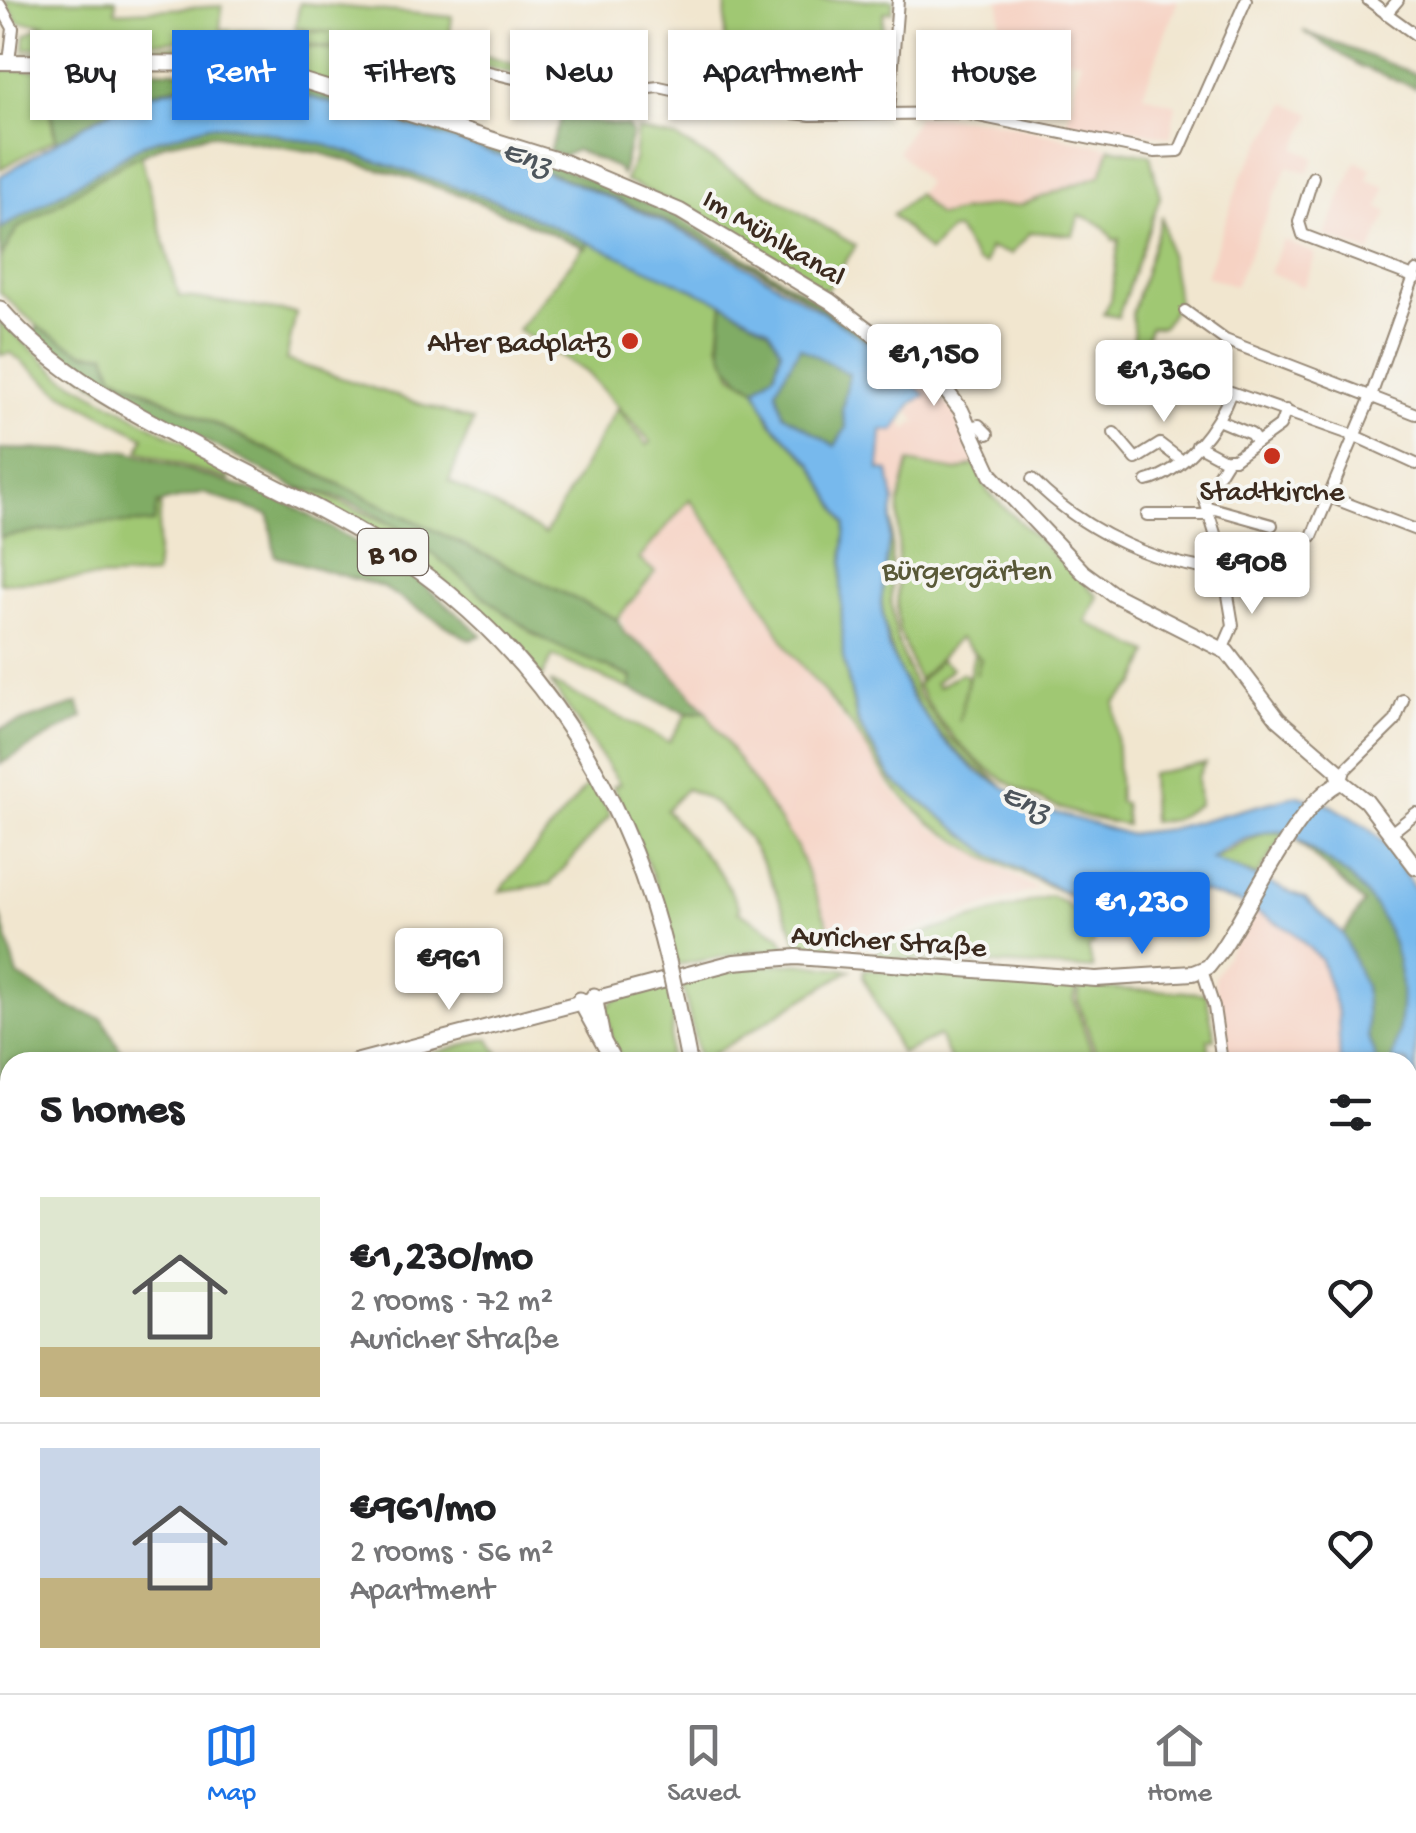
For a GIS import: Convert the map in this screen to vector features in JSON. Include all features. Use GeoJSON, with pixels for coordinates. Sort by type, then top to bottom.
{"type":"FeatureCollection","features":[{"type":"Feature","properties":{"kind":"main road","name":"B 10"},"geometry":{"type":"LineString","coordinates":[[0,310],[33,344],[91,388],[360,532],[440,586],[493,632],[554,704],[602,780],[647,882],[688,1052]]}},
{"type":"Feature","properties":{"kind":"main road"},"geometry":{"type":"LineString","coordinates":[[587,998],[608,1052]]}},
{"type":"Feature","properties":{"kind":"main road"},"geometry":{"type":"LineString","coordinates":[[679,1052],[685,1041]]}},
{"type":"Feature","properties":{"kind":"street"},"geometry":{"type":"LineString","coordinates":[[896,30],[898,0]]}},
{"type":"Feature","properties":{"kind":"street"},"geometry":{"type":"LineString","coordinates":[[896,112],[964,113],[1155,152],[1179,151],[1246,0]]}},
{"type":"Feature","properties":{"kind":"street"},"geometry":{"type":"LineString","coordinates":[[1368,0],[1416,35]]}},
{"type":"Feature","properties":{"kind":"street"},"geometry":{"type":"LineString","coordinates":[[1386,14],[1398,0]]}},
{"type":"Feature","properties":{"kind":"street"},"geometry":{"type":"LineString","coordinates":[[0,6],[13,28],[4,62]]}},
{"type":"Feature","properties":{"kind":"street","name":"Im Mühlkanal"},"geometry":{"type":"LineString","coordinates":[[4,62],[246,66],[525,147],[680,211],[785,272],[936,380],[955,400],[991,475],[1083,572],[1112,594],[1227,655],[1278,719],[1337,770],[1342,782],[1351,785],[1416,867]]}},
{"type":"Feature","properties":{"kind":"street"},"geometry":{"type":"LineString","coordinates":[[490,72],[593,94],[668,89]]}},
{"type":"Feature","properties":{"kind":"street"},"geometry":{"type":"LineString","coordinates":[[1312,536],[1356,436],[1415,275],[1302,236],[1299,222],[1314,177]]}},
{"type":"Feature","properties":{"kind":"street"},"geometry":{"type":"LineString","coordinates":[[1185,311],[1224,340],[1416,414]]}},
{"type":"Feature","properties":{"kind":"street"},"geometry":{"type":"LineString","coordinates":[[1147,481],[1169,474],[1220,421],[1231,392],[1356,436],[1416,464]]}},
{"type":"Feature","properties":{"kind":"street"},"geometry":{"type":"LineString","coordinates":[[1207,506],[1235,462],[1256,441],[1280,426],[1286,410]]}},
{"type":"Feature","properties":{"kind":"street"},"geometry":{"type":"LineString","coordinates":[[1220,421],[1251,434],[1256,441]]}},
{"type":"Feature","properties":{"kind":"street"},"geometry":{"type":"LineString","coordinates":[[969,427],[979,425],[988,434]]}},
{"type":"Feature","properties":{"kind":"street"},"geometry":{"type":"LineString","coordinates":[[1114,432],[1136,459],[1160,444],[1181,460]]}},
{"type":"Feature","properties":{"kind":"street"},"geometry":{"type":"LineString","coordinates":[[1197,445],[1235,462]]}},
{"type":"Feature","properties":{"kind":"street"},"geometry":{"type":"LineString","coordinates":[[1032,478],[1066,512],[1138,548],[1178,564],[1237,571]]}},
{"type":"Feature","properties":{"kind":"street"},"geometry":{"type":"LineString","coordinates":[[1330,498],[1416,530]]}},
{"type":"Feature","properties":{"kind":"street"},"geometry":{"type":"LineString","coordinates":[[1207,506],[1218,540],[1233,625],[1227,655]]}},
{"type":"Feature","properties":{"kind":"street"},"geometry":{"type":"LineString","coordinates":[[1147,516],[1207,506],[1272,525]]}},
{"type":"Feature","properties":{"kind":"street"},"geometry":{"type":"LineString","coordinates":[[1220,1052],[1210,987],[1202,970],[1223,948],[1290,836],[1395,720],[1403,700]]}},
{"type":"Feature","properties":{"kind":"street"},"geometry":{"type":"LineString","coordinates":[[1391,832],[1416,813]]}},
{"type":"Feature","properties":{"kind":"street","name":"Auricher Straße"},"geometry":{"type":"LineString","coordinates":[[391,1052],[734,962],[796,957],[1096,979],[1152,978],[1202,970]]}},
{"type":"Feature","properties":{"kind":"shaded area"},"geometry":{"type":"Polygon","coordinates":[[[994,0],[1178,0],[1143,94],[1176,105],[1170,137],[1119,127],[1116,136],[1066,126],[1071,120],[1081,60],[1071,58],[1071,30],[1000,30],[1000,2],[994,0]]]}},
{"type":"Feature","properties":{"kind":"shaded area"},"geometry":{"type":"Polygon","coordinates":[[[1287,103],[1312,114],[1296,148],[1315,158],[1307,173],[1288,166],[1235,286],[1206,276],[1242,175],[1287,103]]]}},
{"type":"Feature","properties":{"kind":"shaded area"},"geometry":{"type":"Polygon","coordinates":[[[916,120],[987,120],[1110,148],[1101,175],[1021,205],[988,206],[938,216],[917,194],[927,183],[898,151],[916,120]]]}},
{"type":"Feature","properties":{"kind":"shaded area"},"geometry":{"type":"Polygon","coordinates":[[[1356,161],[1371,168],[1367,180],[1386,187],[1379,208],[1388,212],[1371,253],[1325,236],[1356,161]]]}},
{"type":"Feature","properties":{"kind":"shaded area"},"geometry":{"type":"Polygon","coordinates":[[[1283,240],[1316,254],[1304,287],[1269,273],[1283,240]]]}},
{"type":"Feature","properties":{"kind":"shaded area"},"geometry":{"type":"Polygon","coordinates":[[[921,378],[953,411],[976,464],[957,471],[906,470],[891,520],[889,471],[879,470],[882,430],[901,420],[907,430],[914,422],[918,424],[909,411],[925,394],[915,386],[921,378]]]}},
{"type":"Feature","properties":{"kind":"shaded area"},"geometry":{"type":"Polygon","coordinates":[[[689,501],[745,578],[788,651],[864,746],[890,789],[930,827],[1037,889],[859,948],[840,950],[797,847],[706,711],[657,655],[626,634],[621,617],[657,572],[639,559],[689,501]]]}},
{"type":"Feature","properties":{"kind":"shaded area"},"geometry":{"type":"Polygon","coordinates":[[[1253,910],[1292,931],[1321,960],[1338,1013],[1340,1052],[1226,1052],[1214,978],[1253,910]]]}},
{"type":"Feature","properties":{"kind":"green space"},"geometry":{"type":"Polygon","coordinates":[[[5,0],[116,0],[115,12],[222,6],[220,30],[172,30],[172,41],[152,42],[152,30],[34,30],[44,24],[18,22],[5,0]]]}},
{"type":"Feature","properties":{"kind":"green space"},"geometry":{"type":"Polygon","coordinates":[[[726,0],[893,0],[892,12],[884,12],[882,30],[725,30],[726,0]]]}},
{"type":"Feature","properties":{"kind":"green space"},"geometry":{"type":"Polygon","coordinates":[[[300,3],[452,17],[450,30],[329,32],[295,28],[300,3]]]}},
{"type":"Feature","properties":{"kind":"green space"},"geometry":{"type":"Polygon","coordinates":[[[1303,31],[1416,74],[1416,88],[1362,67],[1303,31]]]}},
{"type":"Feature","properties":{"kind":"green space"},"geometry":{"type":"Polygon","coordinates":[[[30,32],[30,49],[24,49],[25,35],[30,32]]]}},
{"type":"Feature","properties":{"kind":"green space"},"geometry":{"type":"Polygon","coordinates":[[[309,32],[329,32],[329,48],[309,45],[309,32]]]}},
{"type":"Feature","properties":{"kind":"green space"},"geometry":{"type":"Polygon","coordinates":[[[172,46],[172,61],[152,60],[152,47],[172,46]]]}},
{"type":"Feature","properties":{"kind":"green space"},"geometry":{"type":"Polygon","coordinates":[[[309,47],[329,49],[329,84],[309,78],[309,47]]]}},
{"type":"Feature","properties":{"kind":"green space"},"geometry":{"type":"Polygon","coordinates":[[[490,58],[510,63],[510,73],[490,68],[490,58]]]}},
{"type":"Feature","properties":{"kind":"green space"},"geometry":{"type":"Polygon","coordinates":[[[0,69],[30,70],[30,120],[51,120],[55,139],[0,169],[0,69]]]}},
{"type":"Feature","properties":{"kind":"green space"},"geometry":{"type":"Polygon","coordinates":[[[152,70],[172,71],[172,88],[152,93],[152,70]]]}},
{"type":"Feature","properties":{"kind":"green space"},"geometry":{"type":"Polygon","coordinates":[[[309,89],[329,95],[329,102],[311,97],[309,89]]]}},
{"type":"Feature","properties":{"kind":"green space"},"geometry":{"type":"Polygon","coordinates":[[[52,120],[92,120],[57,143],[52,120]]]}},
{"type":"Feature","properties":{"kind":"green space"},"geometry":{"type":"Polygon","coordinates":[[[389,120],[417,120],[507,146],[673,214],[836,312],[921,378],[915,386],[858,336],[796,292],[730,253],[588,188],[389,120]]]}},
{"type":"Feature","properties":{"kind":"green space"},"geometry":{"type":"Polygon","coordinates":[[[560,120],[627,126],[632,133],[622,175],[617,168],[576,150],[563,156],[549,151],[560,120]]]}},
{"type":"Feature","properties":{"kind":"green space"},"geometry":{"type":"Polygon","coordinates":[[[209,125],[254,129],[352,151],[452,185],[589,240],[586,248],[461,195],[396,174],[320,153],[210,134],[167,143],[121,164],[17,229],[0,259],[0,229],[144,144],[209,125]]]}},
{"type":"Feature","properties":{"kind":"green space"},"geometry":{"type":"Polygon","coordinates":[[[637,130],[676,138],[856,246],[825,292],[681,206],[625,181],[634,160],[637,130]]]}},
{"type":"Feature","properties":{"kind":"green space"},"geometry":{"type":"Polygon","coordinates":[[[1110,148],[1150,155],[1160,197],[1118,317],[1103,314],[1111,300],[1119,239],[1113,240],[1090,219],[1079,215],[1073,235],[1031,232],[1011,254],[989,248],[985,265],[976,261],[957,230],[950,230],[929,252],[892,215],[917,194],[938,216],[988,206],[1021,205],[1101,175],[1110,148]]]}},
{"type":"Feature","properties":{"kind":"green space"},"geometry":{"type":"Polygon","coordinates":[[[140,153],[179,296],[296,313],[286,360],[473,421],[449,481],[545,534],[617,408],[647,445],[651,442],[586,372],[518,330],[589,240],[723,303],[719,343],[732,375],[756,389],[771,423],[812,464],[846,525],[841,587],[843,657],[858,725],[892,780],[993,856],[1071,895],[1109,890],[1133,894],[1117,924],[1071,896],[986,858],[930,823],[891,785],[853,727],[789,650],[747,577],[690,499],[639,559],[655,572],[617,619],[113,374],[106,353],[77,350],[35,324],[0,292],[0,259],[17,229],[140,153]]]}},
{"type":"Feature","properties":{"kind":"green space"},"geometry":{"type":"Polygon","coordinates":[[[1162,216],[1178,302],[1163,327],[1150,327],[1145,342],[1134,341],[1132,314],[1162,216]]]}},
{"type":"Feature","properties":{"kind":"green space"},"geometry":{"type":"Polygon","coordinates":[[[723,303],[769,330],[781,349],[775,372],[756,389],[733,372],[723,353],[723,303]]]}},
{"type":"Feature","properties":{"kind":"green space"},"geometry":{"type":"Polygon","coordinates":[[[0,321],[62,376],[227,467],[229,480],[139,451],[144,437],[61,393],[11,353],[0,355],[0,321]]]}},
{"type":"Feature","properties":{"kind":"green space"},"geometry":{"type":"Polygon","coordinates":[[[37,327],[86,354],[106,354],[113,375],[617,619],[625,634],[656,656],[706,711],[687,713],[630,689],[632,677],[545,640],[504,612],[424,546],[367,510],[295,487],[92,383],[33,337],[37,327]]]}},
{"type":"Feature","properties":{"kind":"green space"},"geometry":{"type":"Polygon","coordinates":[[[800,347],[849,374],[842,409],[846,428],[835,446],[783,414],[776,389],[800,347]]]}},
{"type":"Feature","properties":{"kind":"green space"},"geometry":{"type":"Polygon","coordinates":[[[0,449],[128,451],[284,501],[411,574],[482,635],[470,640],[382,587],[275,556],[269,515],[203,493],[157,504],[154,523],[95,523],[0,537],[0,449]]]}},
{"type":"Feature","properties":{"kind":"green space","name":"Bürgergärten"},"geometry":{"type":"Polygon","coordinates":[[[909,462],[957,471],[976,464],[988,492],[1098,596],[1086,622],[1149,653],[1136,684],[1115,703],[1119,802],[1124,803],[1126,825],[1062,809],[1004,780],[955,739],[917,685],[940,660],[952,668],[935,683],[938,687],[961,673],[968,677],[959,722],[974,654],[980,658],[959,638],[918,681],[899,630],[899,503],[909,462]]]}},
{"type":"Feature","properties":{"kind":"green space"},"geometry":{"type":"Polygon","coordinates":[[[296,488],[317,492],[409,532],[534,635],[632,678],[629,689],[553,656],[541,678],[482,614],[439,578],[296,488]]]}},
{"type":"Feature","properties":{"kind":"green space"},"geometry":{"type":"Polygon","coordinates":[[[157,504],[161,504],[155,575],[0,583],[0,537],[96,523],[153,523],[157,504]]]}},
{"type":"Feature","properties":{"kind":"green space"},"geometry":{"type":"Polygon","coordinates":[[[892,521],[891,601],[897,641],[917,693],[948,736],[1003,786],[958,752],[939,732],[907,686],[895,660],[881,595],[892,521]]]}},
{"type":"Feature","properties":{"kind":"green space"},"geometry":{"type":"Polygon","coordinates":[[[550,682],[669,742],[687,714],[706,712],[797,847],[840,955],[802,952],[771,880],[745,835],[729,815],[686,789],[666,810],[721,874],[738,911],[780,936],[788,951],[754,951],[677,965],[653,876],[613,786],[620,784],[550,682]]]}},
{"type":"Feature","properties":{"kind":"green space"},"geometry":{"type":"Polygon","coordinates":[[[78,703],[83,717],[0,764],[0,729],[78,703]]]}},
{"type":"Feature","properties":{"kind":"green space"},"geometry":{"type":"Polygon","coordinates":[[[1205,763],[1197,778],[1199,804],[1173,820],[1152,822],[1150,774],[1205,763]]]}},
{"type":"Feature","properties":{"kind":"green space"},"geometry":{"type":"Polygon","coordinates":[[[592,779],[610,815],[550,884],[500,891],[592,779]]]}},
{"type":"Feature","properties":{"kind":"green space"},"geometry":{"type":"Polygon","coordinates":[[[1267,832],[1286,833],[1257,876],[1211,860],[1267,832]]]}},
{"type":"Feature","properties":{"kind":"green space"},"geometry":{"type":"Polygon","coordinates":[[[1297,841],[1364,887],[1395,933],[1402,954],[1407,998],[1395,1052],[1373,1052],[1368,1037],[1365,987],[1343,934],[1364,903],[1297,841]]]}},
{"type":"Feature","properties":{"kind":"green space"},"geometry":{"type":"Polygon","coordinates":[[[1050,896],[1072,908],[1084,921],[1094,944],[1088,948],[1093,969],[879,958],[877,951],[900,940],[1050,896]]]}},
{"type":"Feature","properties":{"kind":"green space"},"geometry":{"type":"Polygon","coordinates":[[[0,913],[18,976],[69,1007],[103,1019],[121,1052],[0,1052],[0,913]]]}},
{"type":"Feature","properties":{"kind":"green space"},"geometry":{"type":"Polygon","coordinates":[[[798,963],[850,970],[716,1052],[698,1052],[681,979],[735,967],[798,963]]]}},
{"type":"Feature","properties":{"kind":"green space"},"geometry":{"type":"Polygon","coordinates":[[[864,969],[1078,984],[1074,1000],[1092,1052],[946,1052],[939,1036],[900,1052],[863,976],[864,969]]]}},
{"type":"Feature","properties":{"kind":"green space"},"geometry":{"type":"Polygon","coordinates":[[[667,984],[674,1010],[669,1052],[617,1052],[606,1009],[614,1000],[667,984]]]}},
{"type":"Feature","properties":{"kind":"green space"},"geometry":{"type":"Polygon","coordinates":[[[1080,984],[1206,994],[1215,1039],[1208,1039],[1209,1052],[1096,1052],[1078,1001],[1080,984]]]}},
{"type":"Feature","properties":{"kind":"green space"},"geometry":{"type":"Polygon","coordinates":[[[489,1038],[498,1052],[439,1052],[489,1038]]]}},
{"type":"Feature","properties":{"kind":"water","name":"Enz"},"geometry":{"type":"Polygon","coordinates":[[[172,89],[172,120],[309,120],[309,98],[329,103],[329,120],[387,120],[496,154],[600,194],[701,242],[799,298],[883,353],[926,395],[912,403],[894,431],[882,430],[879,470],[889,471],[894,502],[881,603],[888,646],[911,697],[943,740],[977,772],[1046,810],[1127,834],[1169,829],[1298,795],[1332,806],[1367,827],[1386,845],[1416,891],[1416,1052],[1393,1052],[1401,1001],[1400,973],[1383,920],[1347,876],[1283,832],[1256,835],[1211,859],[1305,898],[1343,934],[1365,987],[1368,1037],[1373,1052],[1340,1052],[1338,1013],[1321,960],[1292,931],[1240,903],[1202,892],[1109,890],[1071,895],[993,856],[893,780],[859,725],[843,657],[841,587],[846,524],[812,464],[772,423],[756,389],[775,372],[781,350],[769,329],[723,303],[497,201],[329,146],[238,126],[209,125],[144,144],[0,229],[0,176],[95,120],[152,120],[152,94],[172,89]],[[800,347],[776,389],[783,414],[835,446],[846,428],[842,410],[849,374],[800,347]]]}},
{"type":"Feature","properties":{"kind":"place","name":"Alter Badplatz"},"geometry":{"type":"Point","coordinates":[630,341]}},
{"type":"Feature","properties":{"kind":"place","name":"Stadtkirche"},"geometry":{"type":"Point","coordinates":[1272,456]}}]}
